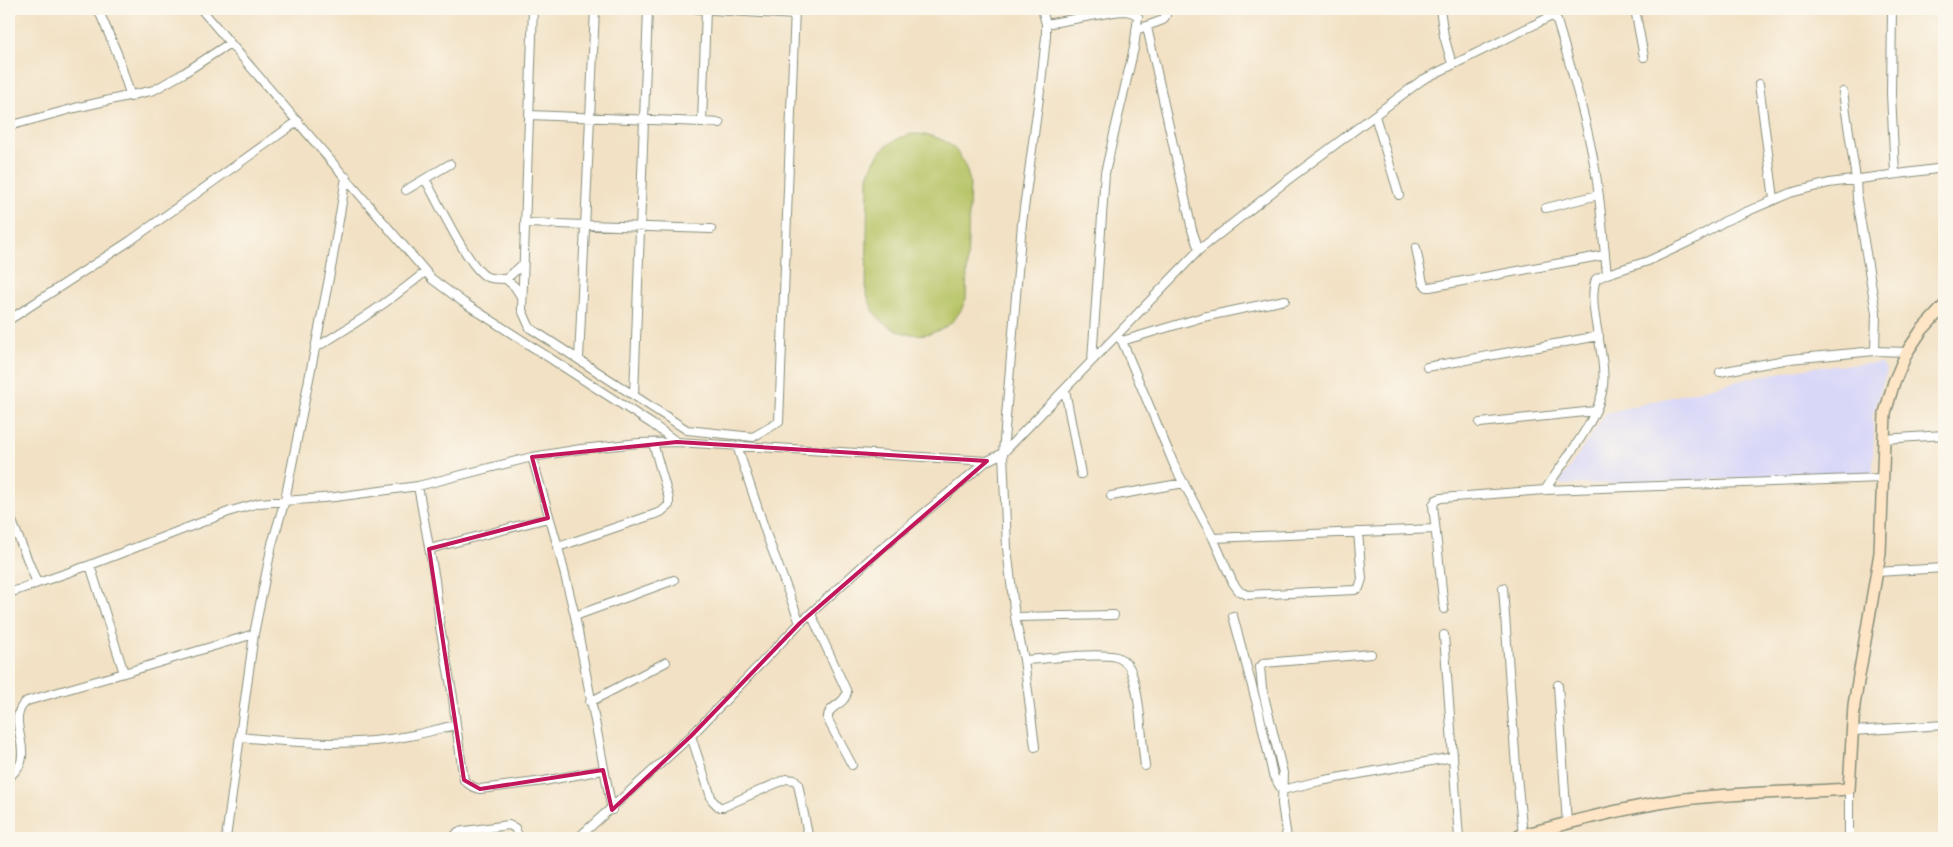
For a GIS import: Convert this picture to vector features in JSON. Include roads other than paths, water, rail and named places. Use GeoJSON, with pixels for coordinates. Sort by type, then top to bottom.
{"type":"FeatureCollection","features":[{"type":"Feature","properties":{"kind":"street"},"geometry":{"type":"LineString","coordinates":[[98,9],[117,53],[131,97]]}},
{"type":"Feature","properties":{"kind":"street"},"geometry":{"type":"LineString","coordinates":[[201,9],[425,272],[463,302],[677,442]]}},
{"type":"Feature","properties":{"kind":"street"},"geometry":{"type":"LineString","coordinates":[[533,9],[522,298],[522,310],[530,328],[687,430],[753,437],[779,422],[795,12],[697,9]]}},
{"type":"Feature","properties":{"kind":"street"},"geometry":{"type":"LineString","coordinates":[[578,359],[595,9]]}},
{"type":"Feature","properties":{"kind":"street"},"geometry":{"type":"LineString","coordinates":[[634,395],[648,9]]}},
{"type":"Feature","properties":{"kind":"street"},"geometry":{"type":"LineString","coordinates":[[702,122],[706,9]]}},
{"type":"Feature","properties":{"kind":"street"},"geometry":{"type":"LineString","coordinates":[[1036,747],[1024,660],[1015,617],[1007,548],[1003,453],[1022,223],[1041,83],[1046,24],[1042,9]]}},
{"type":"Feature","properties":{"kind":"street"},"geometry":{"type":"LineString","coordinates":[[1136,30],[1163,20],[1166,15],[1164,9]]}},
{"type":"Feature","properties":{"kind":"street"},"geometry":{"type":"LineString","coordinates":[[1440,9],[1444,36],[1452,64]]}},
{"type":"Feature","properties":{"kind":"street"},"geometry":{"type":"LineString","coordinates":[[578,838],[612,810],[691,736],[800,623],[881,549],[987,461],[1003,453],[1092,360],[1120,338],[1199,250],[1289,179],[1422,80],[1566,9]]}},
{"type":"Feature","properties":{"kind":"street"},"geometry":{"type":"LineString","coordinates":[[1635,9],[1644,57]]}},
{"type":"Feature","properties":{"kind":"street"},"geometry":{"type":"LineString","coordinates":[[1892,9],[1891,94],[1895,173]]}},
{"type":"Feature","properties":{"kind":"street"},"geometry":{"type":"LineString","coordinates":[[1046,24],[1102,12],[1132,12],[1138,17],[1134,48],[1105,173],[1092,360]]}},
{"type":"Feature","properties":{"kind":"street"},"geometry":{"type":"LineString","coordinates":[[1555,14],[1580,95],[1595,170],[1608,274]]}},
{"type":"Feature","properties":{"kind":"street"},"geometry":{"type":"LineString","coordinates":[[1147,26],[1192,230],[1199,250]]}},
{"type":"Feature","properties":{"kind":"street"},"geometry":{"type":"LineString","coordinates":[[9,126],[75,108],[131,97],[154,90],[230,43]]}},
{"type":"Feature","properties":{"kind":"street"},"geometry":{"type":"LineString","coordinates":[[1759,84],[1774,199]]}},
{"type":"Feature","properties":{"kind":"street"},"geometry":{"type":"LineString","coordinates":[[1843,92],[1856,179],[1857,199],[1876,313],[1875,351]]}},
{"type":"Feature","properties":{"kind":"street"},"geometry":{"type":"LineString","coordinates":[[529,115],[720,123]]}},
{"type":"Feature","properties":{"kind":"street"},"geometry":{"type":"LineString","coordinates":[[1375,116],[1399,194]]}},
{"type":"Feature","properties":{"kind":"street"},"geometry":{"type":"LineString","coordinates":[[9,320],[130,240],[298,122]]}},
{"type":"Feature","properties":{"kind":"street"},"geometry":{"type":"LineString","coordinates":[[406,190],[450,164]]}},
{"type":"Feature","properties":{"kind":"street"},"geometry":{"type":"LineString","coordinates":[[1545,490],[1596,411],[1603,386],[1604,367],[1592,294],[1596,279],[1648,261],[1692,240],[1725,221],[1774,199],[1828,183],[1944,168]]}},
{"type":"Feature","properties":{"kind":"street"},"geometry":{"type":"LineString","coordinates":[[226,838],[254,634],[272,544],[286,500],[346,177]]}},
{"type":"Feature","properties":{"kind":"street"},"geometry":{"type":"LineString","coordinates":[[425,179],[478,270],[487,276],[506,279],[515,287],[522,298]]}},
{"type":"Feature","properties":{"kind":"street"},"geometry":{"type":"LineString","coordinates":[[1546,208],[1598,195]]}},
{"type":"Feature","properties":{"kind":"street"},"geometry":{"type":"LineString","coordinates":[[525,223],[711,229]]}},
{"type":"Feature","properties":{"kind":"street"},"geometry":{"type":"LineString","coordinates":[[1416,248],[1423,283],[1427,287],[1605,255]]}},
{"type":"Feature","properties":{"kind":"street"},"geometry":{"type":"LineString","coordinates":[[506,279],[523,264]]}},
{"type":"Feature","properties":{"kind":"street"},"geometry":{"type":"LineString","coordinates":[[315,348],[396,296],[425,272]]}},
{"type":"Feature","properties":{"kind":"street"},"geometry":{"type":"LineString","coordinates":[[1120,338],[1203,317],[1285,300]]}},
{"type":"Feature","properties":{"kind":"street"},"geometry":{"type":"LineString","coordinates":[[1849,838],[1849,789],[1854,705],[1877,572],[1882,522],[1885,413],[1888,400],[1907,352],[1921,331],[1944,306]]}},
{"type":"Feature","properties":{"kind":"street"},"geometry":{"type":"LineString","coordinates":[[1427,367],[1599,336]]}},
{"type":"Feature","properties":{"kind":"street"},"geometry":{"type":"LineString","coordinates":[[1120,338],[1175,467],[1213,538],[1233,583],[1239,591],[1247,596],[1355,590],[1360,588],[1362,579],[1358,532]]}},
{"type":"Feature","properties":{"kind":"street"},"geometry":{"type":"LineString","coordinates":[[1720,372],[1790,359],[1875,351],[1907,352]]}},
{"type":"Feature","properties":{"kind":"street"},"geometry":{"type":"LineString","coordinates":[[1065,390],[1081,474]]}},
{"type":"Feature","properties":{"kind":"street"},"geometry":{"type":"LineString","coordinates":[[1480,423],[1596,411]]}},
{"type":"Feature","properties":{"kind":"street"},"geometry":{"type":"LineString","coordinates":[[1883,439],[1944,436]]}},
{"type":"Feature","properties":{"kind":"street"},"geometry":{"type":"LineString","coordinates":[[9,593],[90,565],[231,511],[259,503],[335,497],[418,486],[532,457],[581,450],[677,442],[987,461]]}},
{"type":"Feature","properties":{"kind":"street"},"geometry":{"type":"LineString","coordinates":[[558,547],[666,509],[669,499],[653,443]]}},
{"type":"Feature","properties":{"kind":"street"},"geometry":{"type":"LineString","coordinates":[[737,446],[767,536],[800,623]]}},
{"type":"Feature","properties":{"kind":"street"},"geometry":{"type":"LineString","coordinates":[[532,457],[548,518],[558,547],[575,616],[612,810]]}},
{"type":"Feature","properties":{"kind":"street"},"geometry":{"type":"LineString","coordinates":[[1444,609],[1433,505],[1436,500],[1441,498],[1545,490],[1882,478]]}},
{"type":"Feature","properties":{"kind":"street"},"geometry":{"type":"LineString","coordinates":[[1111,496],[1184,483]]}},
{"type":"Feature","properties":{"kind":"street"},"geometry":{"type":"LineString","coordinates":[[418,486],[464,780],[474,788],[480,789],[544,781],[603,770]]}},
{"type":"Feature","properties":{"kind":"street"},"geometry":{"type":"LineString","coordinates":[[9,514],[11,526],[37,584]]}},
{"type":"Feature","properties":{"kind":"street"},"geometry":{"type":"LineString","coordinates":[[429,549],[548,518]]}},
{"type":"Feature","properties":{"kind":"street"},"geometry":{"type":"LineString","coordinates":[[1213,538],[1435,529]]}},
{"type":"Feature","properties":{"kind":"street"},"geometry":{"type":"LineString","coordinates":[[90,565],[124,673]]}},
{"type":"Feature","properties":{"kind":"street"},"geometry":{"type":"LineString","coordinates":[[1877,572],[1944,568]]}},
{"type":"Feature","properties":{"kind":"street"},"geometry":{"type":"LineString","coordinates":[[575,616],[674,580]]}},
{"type":"Feature","properties":{"kind":"street"},"geometry":{"type":"LineString","coordinates":[[1503,588],[1516,767],[1518,837],[1628,808],[1680,800],[1752,793],[1849,789]]}},
{"type":"Feature","properties":{"kind":"street"},"geometry":{"type":"LineString","coordinates":[[811,614],[847,692],[846,697],[841,703],[830,710],[828,720],[852,765]]}},
{"type":"Feature","properties":{"kind":"street"},"geometry":{"type":"LineString","coordinates":[[1015,617],[1114,615]]}},
{"type":"Feature","properties":{"kind":"street"},"geometry":{"type":"LineString","coordinates":[[1233,616],[1273,775],[1282,790]]}},
{"type":"Feature","properties":{"kind":"street"},"geometry":{"type":"LineString","coordinates":[[9,778],[22,760],[23,752],[17,716],[21,706],[27,702],[254,634]]}},
{"type":"Feature","properties":{"kind":"street"},"geometry":{"type":"LineString","coordinates":[[1444,635],[1459,838]]}},
{"type":"Feature","properties":{"kind":"street"},"geometry":{"type":"LineString","coordinates":[[1287,838],[1282,804],[1283,773],[1262,688],[1260,667],[1264,662],[1372,654]]}},
{"type":"Feature","properties":{"kind":"street"},"geometry":{"type":"LineString","coordinates":[[1024,660],[1104,656],[1117,658],[1128,665],[1132,673],[1137,701],[1145,766]]}},
{"type":"Feature","properties":{"kind":"street"},"geometry":{"type":"LineString","coordinates":[[590,702],[666,662]]}},
{"type":"Feature","properties":{"kind":"street"},"geometry":{"type":"LineString","coordinates":[[1558,684],[1567,824]]}},
{"type":"Feature","properties":{"kind":"street"},"geometry":{"type":"LineString","coordinates":[[241,737],[275,741],[324,743],[414,736],[456,725]]}},
{"type":"Feature","properties":{"kind":"street"},"geometry":{"type":"LineString","coordinates":[[1852,732],[1944,725]]}},
{"type":"Feature","properties":{"kind":"street"},"geometry":{"type":"LineString","coordinates":[[691,736],[712,800],[719,807],[723,807],[786,779],[795,780],[798,784],[807,838]]}},
{"type":"Feature","properties":{"kind":"street"},"geometry":{"type":"LineString","coordinates":[[1282,790],[1320,781],[1453,757]]}},
{"type":"Feature","properties":{"kind":"street"},"geometry":{"type":"LineString","coordinates":[[453,838],[458,832],[509,825],[515,828],[519,838]]}}]}
